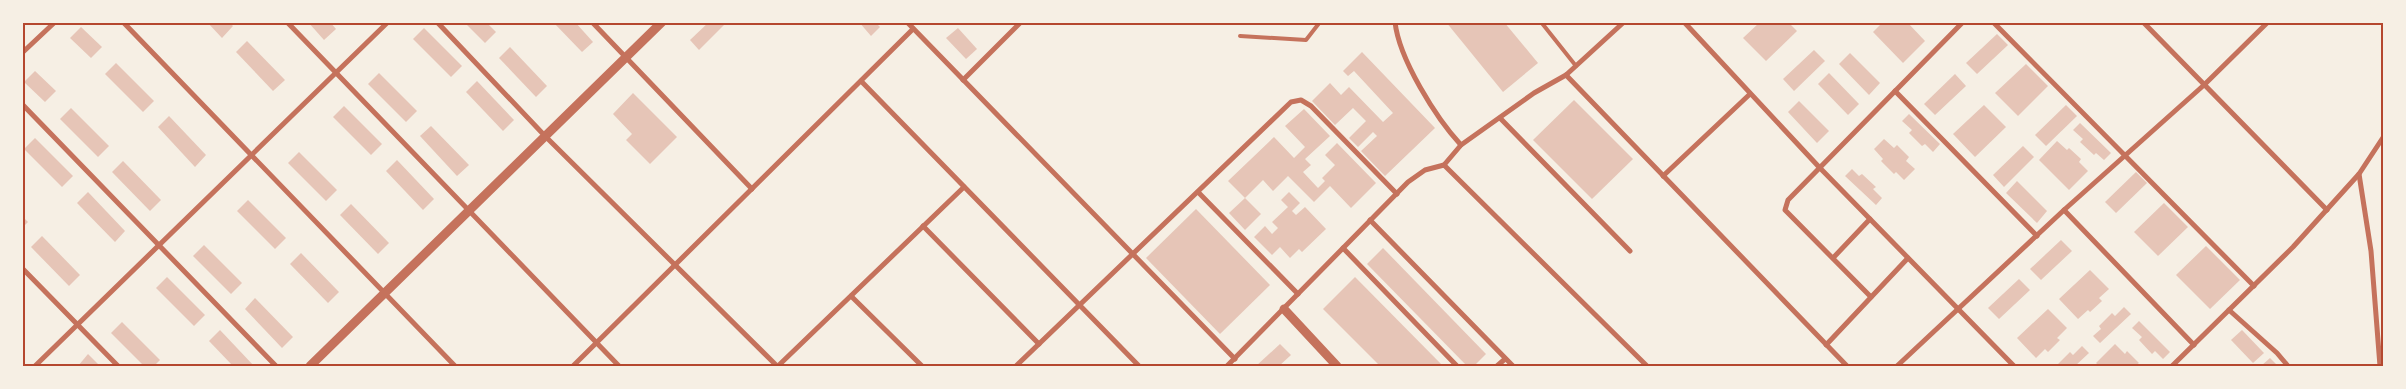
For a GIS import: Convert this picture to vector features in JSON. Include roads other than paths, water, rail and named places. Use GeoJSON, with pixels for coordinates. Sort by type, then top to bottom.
{"type":"FeatureCollection","features":[{"type":"Feature","properties":{"kind":"street"},"geometry":{"type":"LineString","coordinates":[[22,53],[55,22]]}},
{"type":"Feature","properties":{"kind":"street"},"geometry":{"type":"LineString","coordinates":[[123,22],[455,366]]}},
{"type":"Feature","properties":{"kind":"street"},"geometry":{"type":"LineString","coordinates":[[287,22],[620,366]]}},
{"type":"Feature","properties":{"kind":"street"},"geometry":{"type":"LineString","coordinates":[[35,366],[388,22]]}},
{"type":"Feature","properties":{"kind":"street"},"geometry":{"type":"LineString","coordinates":[[437,22],[545,136],[778,366],[964,187]]}},
{"type":"Feature","properties":{"kind":"street"},"geometry":{"type":"LineString","coordinates":[[592,22],[752,189]]}},
{"type":"Feature","properties":{"kind":"street"},"geometry":{"type":"LineString","coordinates":[[310,366],[662,22]]}},
{"type":"Feature","properties":{"kind":"street"},"geometry":{"type":"LineString","coordinates":[[907,22],[1235,359]]}},
{"type":"Feature","properties":{"kind":"street"},"geometry":{"type":"LineString","coordinates":[[963,80],[1021,22]]}},
{"type":"Feature","properties":{"kind":"street"},"geometry":{"type":"LineString","coordinates":[[1395,22],[1404,58],[1446,128],[1461,146]]}},
{"type":"Feature","properties":{"kind":"street"},"geometry":{"type":"LineString","coordinates":[[1227,366],[1397,194],[1425,170],[1444,165],[1461,146],[1534,93],[1566,75],[1624,22]]}},
{"type":"Feature","properties":{"kind":"street"},"geometry":{"type":"LineString","coordinates":[[1684,22],[1819,167],[2014,366]]}},
{"type":"Feature","properties":{"kind":"street"},"geometry":{"type":"LineString","coordinates":[[1870,297],[1785,210],[1788,200],[1963,22]]}},
{"type":"Feature","properties":{"kind":"street"},"geometry":{"type":"LineString","coordinates":[[1993,22],[2254,286]]}},
{"type":"Feature","properties":{"kind":"street"},"geometry":{"type":"LineString","coordinates":[[2143,22],[2327,210]]}},
{"type":"Feature","properties":{"kind":"street"},"geometry":{"type":"LineString","coordinates":[[1897,366],[2064,210],[2204,85],[2268,22]]}},
{"type":"Feature","properties":{"kind":"street"},"geometry":{"type":"LineString","coordinates":[[573,366],[913,29]]}},
{"type":"Feature","properties":{"kind":"street"},"geometry":{"type":"LineString","coordinates":[[1566,75],[1847,366]]}},
{"type":"Feature","properties":{"kind":"street"},"geometry":{"type":"LineString","coordinates":[[861,81],[1139,366]]}},
{"type":"Feature","properties":{"kind":"street"},"geometry":{"type":"LineString","coordinates":[[1896,91],[2037,236]]}},
{"type":"Feature","properties":{"kind":"street"},"geometry":{"type":"LineString","coordinates":[[1663,176],[1750,94]]}},
{"type":"Feature","properties":{"kind":"street"},"geometry":{"type":"LineString","coordinates":[[1016,366],[1291,102],[1301,100],[1311,106],[1397,194]]}},
{"type":"Feature","properties":{"kind":"street"},"geometry":{"type":"LineString","coordinates":[[22,104],[276,366]]}},
{"type":"Feature","properties":{"kind":"street"},"geometry":{"type":"LineString","coordinates":[[1500,118],[1630,251]]}},
{"type":"Feature","properties":{"kind":"street"},"geometry":{"type":"LineString","coordinates":[[2172,366],[2294,247],[2359,174],[2384,136]]}},
{"type":"Feature","properties":{"kind":"street"},"geometry":{"type":"LineString","coordinates":[[1444,165],[1647,366]]}},
{"type":"Feature","properties":{"kind":"street"},"geometry":{"type":"LineString","coordinates":[[2359,174],[2371,252],[2380,366]]}},
{"type":"Feature","properties":{"kind":"street"},"geometry":{"type":"LineString","coordinates":[[1198,192],[1298,294]]}},
{"type":"Feature","properties":{"kind":"street"},"geometry":{"type":"LineString","coordinates":[[2064,210],[2194,345]]}},
{"type":"Feature","properties":{"kind":"street"},"geometry":{"type":"LineString","coordinates":[[1833,258],[1870,219]]}},
{"type":"Feature","properties":{"kind":"street"},"geometry":{"type":"LineString","coordinates":[[1370,220],[1513,366]]}},
{"type":"Feature","properties":{"kind":"street"},"geometry":{"type":"LineString","coordinates":[[923,226],[1039,344]]}},
{"type":"Feature","properties":{"kind":"street"},"geometry":{"type":"LineString","coordinates":[[1344,248],[1457,366]]}},
{"type":"Feature","properties":{"kind":"street"},"geometry":{"type":"LineString","coordinates":[[1826,345],[1908,258]]}},
{"type":"Feature","properties":{"kind":"street"},"geometry":{"type":"LineString","coordinates":[[22,268],[118,366]]}},
{"type":"Feature","properties":{"kind":"street"},"geometry":{"type":"LineString","coordinates":[[851,296],[922,366]]}},
{"type":"Feature","properties":{"kind":"street"},"geometry":{"type":"LineString","coordinates":[[1284,309],[1337,366]]}},
{"type":"Feature","properties":{"kind":"street"},"geometry":{"type":"LineString","coordinates":[[2230,310],[2277,353],[2288,366]]}},
{"type":"Feature","properties":{"kind":"street"},"geometry":{"type":"LineString","coordinates":[[1497,366],[1505,358]]}},
{"type":"Feature","properties":{"kind":"lane"},"geometry":{"type":"LineString","coordinates":[[1240,36],[1306,40],[1320,22]]}},
{"type":"Feature","properties":{"kind":"lane"},"geometry":{"type":"LineString","coordinates":[[1541,22],[1576,66]]}}]}
